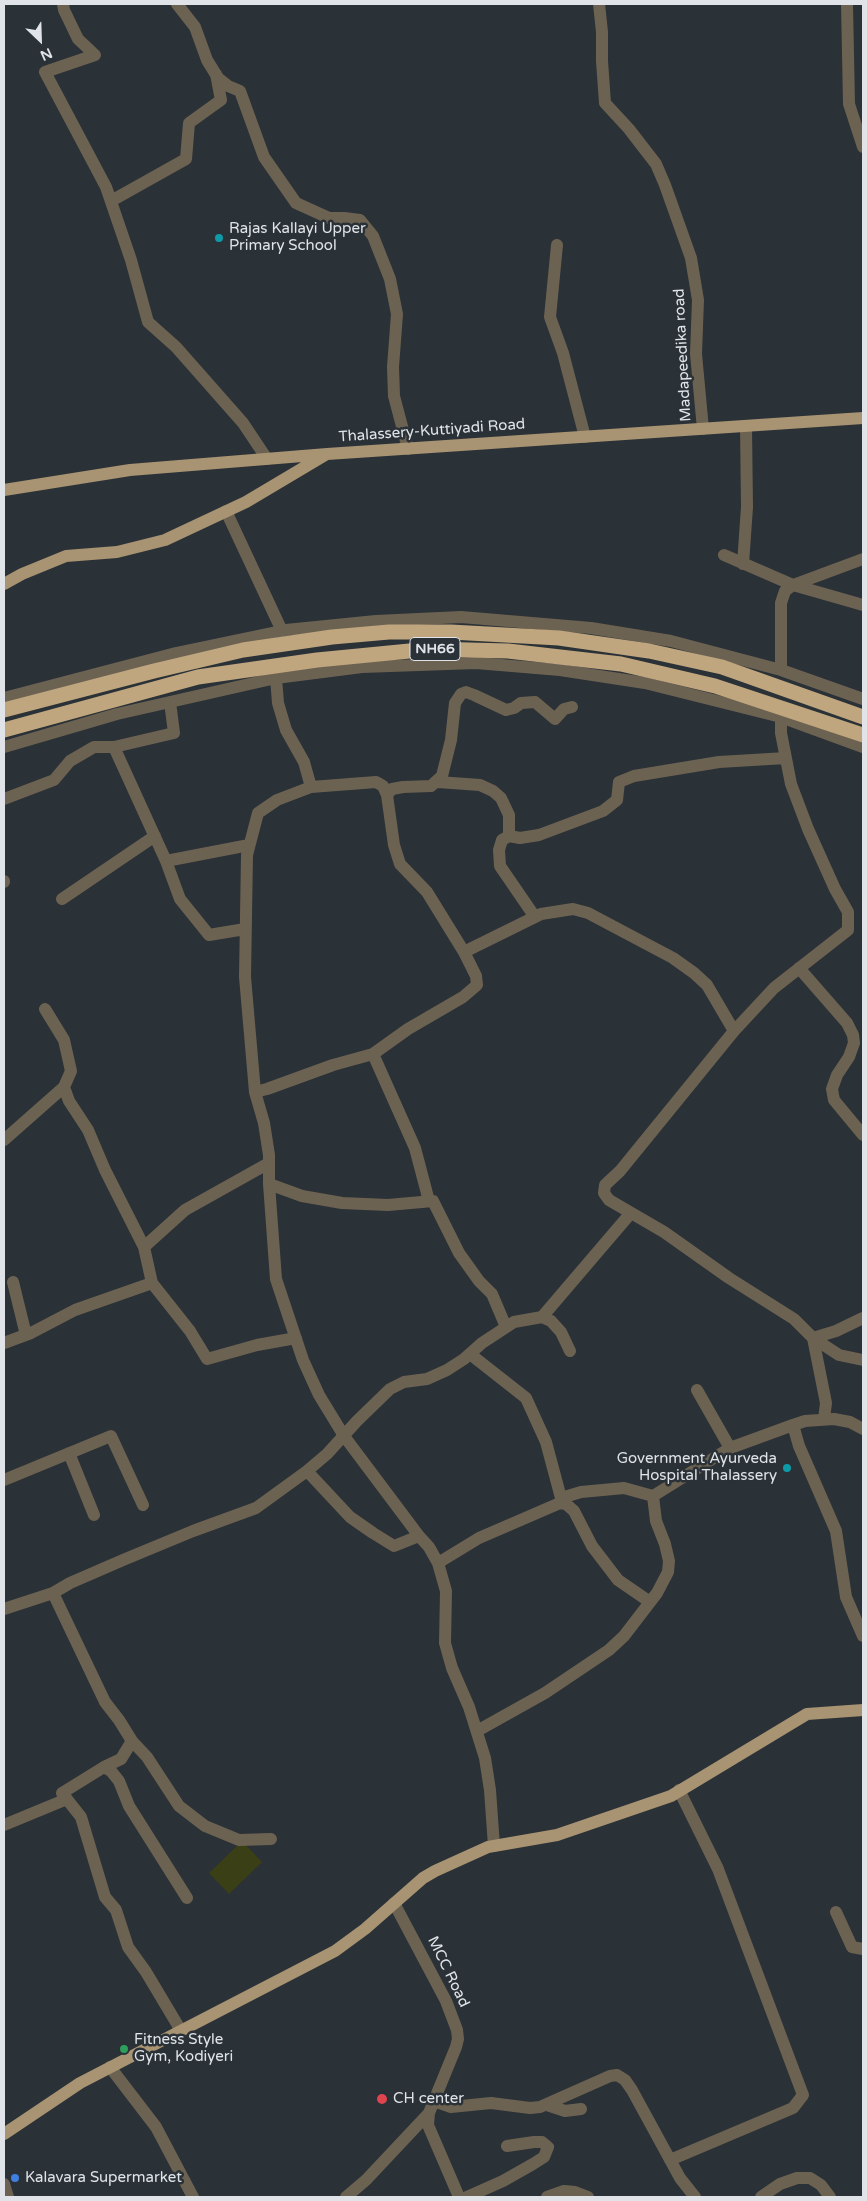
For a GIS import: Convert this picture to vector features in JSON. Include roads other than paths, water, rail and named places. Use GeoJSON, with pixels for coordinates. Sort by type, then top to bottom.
{"type":"FeatureCollection","features":[{"type":"Feature","properties":{"kind":"highway","name":"NH66"},"geometry":{"type":"LineString","coordinates":[[4,710],[136,675],[243,650],[332,637],[389,632],[451,632],[559,638],[649,651],[722,667],[863,717]]}},
{"type":"Feature","properties":{"kind":"highway","name":"NH66"},"geometry":{"type":"LineString","coordinates":[[4,730],[198,677],[317,660],[430,649],[508,651],[622,664],[715,686],[863,735]]}},
{"type":"Feature","properties":{"kind":"main road","name":"Thalassery-Kuttiyadi Road"},"geometry":{"type":"LineString","coordinates":[[4,490],[130,470],[327,454],[863,418]]}},
{"type":"Feature","properties":{"kind":"main road"},"geometry":{"type":"LineString","coordinates":[[4,584],[22,574],[66,556],[117,552],[166,540],[246,502],[327,454]]}},
{"type":"Feature","properties":{"kind":"main road"},"geometry":{"type":"LineString","coordinates":[[4,2134],[80,2083],[334,1951],[359,1934],[423,1878],[435,1871],[494,1846],[557,1835],[670,1796],[806,1714],[863,1710]]}},
{"type":"Feature","properties":{"kind":"street"},"geometry":{"type":"LineString","coordinates":[[63,4],[78,39],[95,55],[45,72],[106,187],[131,260],[148,322],[176,347],[243,422],[267,459]]}},
{"type":"Feature","properties":{"kind":"street"},"geometry":{"type":"LineString","coordinates":[[177,4],[195,27],[207,60],[216,74],[228,86],[240,91],[264,157],[296,202],[329,218],[360,220],[373,236],[390,279],[397,314],[393,367],[394,396],[408,449]]}},
{"type":"Feature","properties":{"kind":"street","name":"Madapeedika road"},"geometry":{"type":"LineString","coordinates":[[598,4],[602,32],[602,61],[606,103],[656,164],[666,185],[691,258],[698,300],[696,354],[703,429]]}},
{"type":"Feature","properties":{"kind":"street"},"geometry":{"type":"LineString","coordinates":[[847,4],[849,104],[863,147]]}},
{"type":"Feature","properties":{"kind":"street"},"geometry":{"type":"LineString","coordinates":[[111,201],[186,159],[189,123],[221,100],[216,74]]}},
{"type":"Feature","properties":{"kind":"street"},"geometry":{"type":"LineString","coordinates":[[558,245],[550,317],[563,353],[585,437]]}},
{"type":"Feature","properties":{"kind":"street"},"geometry":{"type":"LineString","coordinates":[[743,564],[747,507],[746,426]]}},
{"type":"Feature","properties":{"kind":"street"},"geometry":{"type":"LineString","coordinates":[[226,511],[282,631]]}},
{"type":"Feature","properties":{"kind":"street"},"geometry":{"type":"LineString","coordinates":[[724,555],[793,585],[863,605]]}},
{"type":"Feature","properties":{"kind":"street"},"geometry":{"type":"LineString","coordinates":[[781,670],[781,603],[785,591],[793,585],[863,559]]}},
{"type":"Feature","properties":{"kind":"street"},"geometry":{"type":"LineString","coordinates":[[4,698],[176,653],[282,631],[376,621],[461,617],[591,628],[653,638],[781,670],[863,699]]}},
{"type":"Feature","properties":{"kind":"street"},"geometry":{"type":"LineString","coordinates":[[4,747],[117,714],[276,678],[362,667],[476,662],[560,670],[645,683],[781,717],[863,747]]}},
{"type":"Feature","properties":{"kind":"street"},"geometry":{"type":"LineString","coordinates":[[276,678],[278,703],[286,730],[304,762],[311,787]]}},
{"type":"Feature","properties":{"kind":"street"},"geometry":{"type":"LineString","coordinates":[[438,782],[442,776],[451,740],[455,703],[461,694],[466,692],[474,694],[506,710],[514,708],[521,703],[535,702],[555,718],[564,709],[572,707]]}},
{"type":"Feature","properties":{"kind":"street"},"geometry":{"type":"LineString","coordinates":[[4,799],[54,780],[70,761],[94,746],[114,747],[174,733],[170,702]]}},
{"type":"Feature","properties":{"kind":"street"},"geometry":{"type":"LineString","coordinates":[[781,717],[781,733],[791,784],[808,829],[835,889],[848,912],[848,930],[774,988],[734,1031],[620,1171],[604,1185],[604,1193],[609,1200],[630,1214],[664,1232],[729,1278],[794,1319],[812,1338],[839,1355],[863,1360]]}},
{"type":"Feature","properties":{"kind":"street"},"geometry":{"type":"LineString","coordinates":[[114,747],[166,860],[180,899],[209,935],[245,928]]}},
{"type":"Feature","properties":{"kind":"street"},"geometry":{"type":"LineString","coordinates":[[535,917],[500,866],[499,850],[502,840],[509,836],[520,838],[539,835],[603,811],[617,800],[619,782],[634,776],[719,762],[786,758]]}},
{"type":"Feature","properties":{"kind":"street"},"geometry":{"type":"LineString","coordinates":[[255,1092],[373,1054],[477,985],[476,976],[464,952],[427,892],[400,864],[394,845],[387,794],[383,786],[376,782],[311,787],[277,800],[258,813],[247,855],[245,928],[246,977],[255,1092],[264,1123],[269,1163],[276,1278],[296,1338],[319,1395],[344,1436],[429,1547],[438,1563],[446,1591],[445,1643],[452,1668],[478,1731],[485,1758],[490,1790],[494,1846]]}},
{"type":"Feature","properties":{"kind":"street"},"geometry":{"type":"LineString","coordinates":[[387,794],[392,789],[425,787],[438,782],[480,785],[492,790],[501,798],[508,815],[509,836]]}},
{"type":"Feature","properties":{"kind":"street"},"geometry":{"type":"LineString","coordinates":[[62,899],[154,836]]}},
{"type":"Feature","properties":{"kind":"street"},"geometry":{"type":"LineString","coordinates":[[166,860],[249,845]]}},
{"type":"Feature","properties":{"kind":"street"},"geometry":{"type":"LineString","coordinates":[[464,952],[535,917],[574,909],[588,913],[673,958],[707,985],[734,1031]]}},
{"type":"Feature","properties":{"kind":"street"},"geometry":{"type":"LineString","coordinates":[[799,968],[847,1023],[853,1035],[854,1043],[849,1057],[837,1075],[832,1089],[834,1100],[863,1135]]}},
{"type":"Feature","properties":{"kind":"street"},"geometry":{"type":"LineString","coordinates":[[4,1140],[64,1087],[71,1071],[64,1040],[45,1009]]}},
{"type":"Feature","properties":{"kind":"street"},"geometry":{"type":"LineString","coordinates":[[373,1054],[415,1148],[429,1201]]}},
{"type":"Feature","properties":{"kind":"street"},"geometry":{"type":"LineString","coordinates":[[64,1087],[69,1101],[88,1130],[105,1170],[144,1247],[152,1283],[190,1331],[207,1359],[257,1345],[296,1338]]}},
{"type":"Feature","properties":{"kind":"street"},"geometry":{"type":"LineString","coordinates":[[144,1247],[185,1210],[269,1163]]}},
{"type":"Feature","properties":{"kind":"street"},"geometry":{"type":"LineString","coordinates":[[269,1184],[302,1196],[342,1203],[410,1205],[429,1201],[435,1204],[459,1253],[479,1281],[492,1294],[506,1327]]}},
{"type":"Feature","properties":{"kind":"street"},"geometry":{"type":"LineString","coordinates":[[542,1317],[630,1214]]}},
{"type":"Feature","properties":{"kind":"street"},"geometry":{"type":"LineString","coordinates":[[13,1282],[26,1335]]}},
{"type":"Feature","properties":{"kind":"street"},"geometry":{"type":"LineString","coordinates":[[4,1343],[26,1335],[76,1310],[152,1283]]}},
{"type":"Feature","properties":{"kind":"street"},"geometry":{"type":"LineString","coordinates":[[4,1609],[53,1593],[70,1583],[193,1531],[256,1508],[327,1454],[390,1389],[404,1382],[427,1379],[447,1370],[482,1343],[514,1322],[542,1317],[551,1321],[561,1332],[570,1351]]}},
{"type":"Feature","properties":{"kind":"street"},"geometry":{"type":"LineString","coordinates":[[812,1338],[836,1331],[863,1318]]}},
{"type":"Feature","properties":{"kind":"street"},"geometry":{"type":"LineString","coordinates":[[812,1338],[826,1403],[824,1419]]}},
{"type":"Feature","properties":{"kind":"street"},"geometry":{"type":"LineString","coordinates":[[470,1354],[526,1398],[546,1442],[560,1500],[574,1511],[592,1546],[618,1580],[650,1602]]}},
{"type":"Feature","properties":{"kind":"street"},"geometry":{"type":"LineString","coordinates":[[697,1390],[730,1448]]}},
{"type":"Feature","properties":{"kind":"street"},"geometry":{"type":"LineString","coordinates":[[438,1563],[479,1538],[581,1492],[624,1488],[653,1496],[730,1448],[805,1420],[824,1419],[850,1422],[863,1429]]}},
{"type":"Feature","properties":{"kind":"street"},"geometry":{"type":"LineString","coordinates":[[793,1425],[836,1531],[846,1597],[863,1636]]}},
{"type":"Feature","properties":{"kind":"street"},"geometry":{"type":"LineString","coordinates":[[4,1480],[111,1436],[143,1505]]}},
{"type":"Feature","properties":{"kind":"street"},"geometry":{"type":"LineString","coordinates":[[69,1453],[94,1516]]}},
{"type":"Feature","properties":{"kind":"street"},"geometry":{"type":"LineString","coordinates":[[307,1471],[350,1517],[394,1546],[419,1536]]}},
{"type":"Feature","properties":{"kind":"street"},"geometry":{"type":"LineString","coordinates":[[478,1731],[545,1693],[609,1650],[624,1636],[650,1602],[668,1572],[669,1560],[656,1521],[653,1496]]}},
{"type":"Feature","properties":{"kind":"street"},"geometry":{"type":"LineString","coordinates":[[53,1593],[105,1702],[132,1741],[147,1757],[179,1806],[205,1826],[239,1840],[271,1838]]}},
{"type":"Feature","properties":{"kind":"street"},"geometry":{"type":"LineString","coordinates":[[132,1741],[120,1759],[62,1793],[81,1817],[104,1897],[116,1910],[128,1947],[146,1972],[180,2030]]}},
{"type":"Feature","properties":{"kind":"street"},"geometry":{"type":"LineString","coordinates":[[104,1767],[111,1771],[119,1781],[130,1806],[187,1898]]}},
{"type":"Feature","properties":{"kind":"street"},"geometry":{"type":"LineString","coordinates":[[670,2160],[793,2108],[803,2096],[718,1869],[679,1790]]}},
{"type":"Feature","properties":{"kind":"street"},"geometry":{"type":"LineString","coordinates":[[4,1825],[67,1799]]}},
{"type":"Feature","properties":{"kind":"street","name":"MCC Road"},"geometry":{"type":"LineString","coordinates":[[394,1903],[446,2001],[457,2030],[456,2047],[429,2113]]}},
{"type":"Feature","properties":{"kind":"street"},"geometry":{"type":"LineString","coordinates":[[836,1912],[852,1946],[863,1950]]}},
{"type":"Feature","properties":{"kind":"street"},"geometry":{"type":"LineString","coordinates":[[110,2067],[156,2126],[193,2197]]}},
{"type":"Feature","properties":{"kind":"street"},"geometry":{"type":"LineString","coordinates":[[434,2101],[451,2107],[491,2103],[530,2108],[547,2105],[610,2076],[617,2075],[632,2090],[680,2178],[695,2197]]}},
{"type":"Feature","properties":{"kind":"street"},"geometry":{"type":"LineString","coordinates":[[547,2105],[565,2111],[581,2109]]}},
{"type":"Feature","properties":{"kind":"street"},"geometry":{"type":"LineString","coordinates":[[346,2197],[366,2180],[429,2113]]}},
{"type":"Feature","properties":{"kind":"street"},"geometry":{"type":"LineString","coordinates":[[429,2113],[428,2125],[459,2197]]}},
{"type":"Feature","properties":{"kind":"street"},"geometry":{"type":"LineString","coordinates":[[467,2197],[528,2167],[544,2157],[548,2147],[542,2142],[506,2146]]}},
{"type":"Feature","properties":{"kind":"street"},"geometry":{"type":"LineString","coordinates":[[761,2197],[780,2184],[797,2178],[810,2178],[821,2185],[830,2197]]}},
{"type":"Feature","properties":{"kind":"street"},"geometry":{"type":"LineString","coordinates":[[4,2184],[8,2197]]}},
{"type":"Feature","properties":{"kind":"street"},"geometry":{"type":"LineString","coordinates":[[548,2197],[564,2192],[575,2192],[588,2197]]}},
{"type":"Feature","properties":{"kind":"place","name":"Rajas Kallayi Upper Primary School"},"geometry":{"type":"Point","coordinates":[219,238]}},
{"type":"Feature","properties":{"kind":"place","name":"Government Ayurveda Hospital Thalassery"},"geometry":{"type":"Point","coordinates":[787,1468]}},
{"type":"Feature","properties":{"kind":"place","name":"Fitness Style Gym, Kodiyeri"},"geometry":{"type":"Point","coordinates":[124,2049]}},
{"type":"Feature","properties":{"kind":"place","name":"CH center"},"geometry":{"type":"Point","coordinates":[382,2099]}},
{"type":"Feature","properties":{"kind":"place","name":"Kalavara Supermarket"},"geometry":{"type":"Point","coordinates":[15,2178]}}]}
